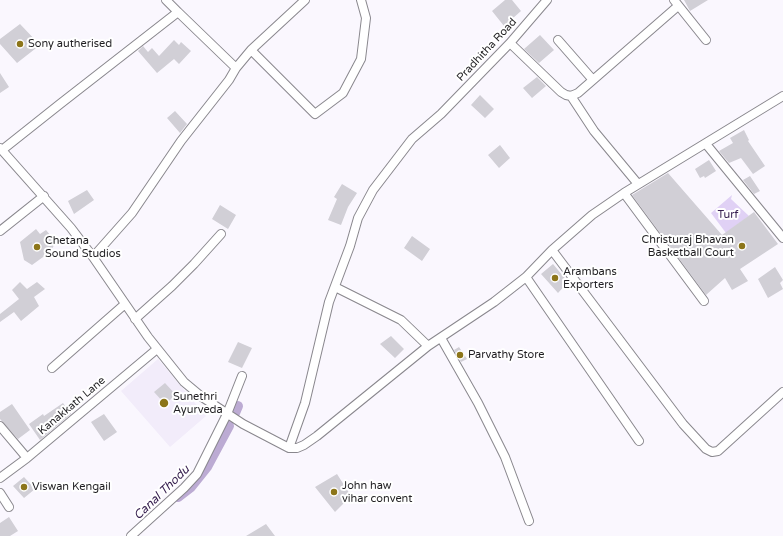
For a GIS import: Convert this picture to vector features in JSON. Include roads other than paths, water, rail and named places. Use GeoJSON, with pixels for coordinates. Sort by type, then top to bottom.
{"type":"FeatureCollection","features":[{"type":"Feature","properties":{"kind":"street"},"geometry":{"type":"LineString","coordinates":[[166,0],[236,68]]}},
{"type":"Feature","properties":{"kind":"street"},"geometry":{"type":"LineString","coordinates":[[93,257],[132,213],[181,141],[230,80],[236,68],[251,50],[305,0]]}},
{"type":"Feature","properties":{"kind":"street"},"geometry":{"type":"LineString","coordinates":[[251,50],[315,114],[343,93],[361,59],[366,18],[360,0]]}},
{"type":"Feature","properties":{"kind":"street","name":"Pradhitha Road"},"geometry":{"type":"LineString","coordinates":[[289,448],[305,403],[330,302],[350,246],[358,218],[373,190],[412,139],[441,114],[510,43],[547,0]]}},
{"type":"Feature","properties":{"kind":"street"},"geometry":{"type":"LineString","coordinates":[[510,43],[561,92],[571,96],[578,93],[593,80],[676,3],[706,40]]}},
{"type":"Feature","properties":{"kind":"street"},"geometry":{"type":"LineString","coordinates":[[178,12],[1,149],[71,228],[157,349],[184,382],[192,390],[227,414],[289,448],[297,448],[311,441],[428,346],[494,302],[526,277],[552,250],[592,215],[638,184],[783,96]]}},
{"type":"Feature","properties":{"kind":"street"},"geometry":{"type":"LineString","coordinates":[[558,40],[593,80]]}},
{"type":"Feature","properties":{"kind":"street"},"geometry":{"type":"LineString","coordinates":[[571,96],[594,131],[638,184]]}},
{"type":"Feature","properties":{"kind":"street"},"geometry":{"type":"LineString","coordinates":[[706,144],[783,238]]}},
{"type":"Feature","properties":{"kind":"street"},"geometry":{"type":"LineString","coordinates":[[624,193],[704,301]]}},
{"type":"Feature","properties":{"kind":"street"},"geometry":{"type":"LineString","coordinates":[[0,232],[44,196]]}},
{"type":"Feature","properties":{"kind":"street"},"geometry":{"type":"LineString","coordinates":[[135,319],[172,286],[221,234]]}},
{"type":"Feature","properties":{"kind":"street"},"geometry":{"type":"LineString","coordinates":[[552,250],[683,424],[706,449],[712,452],[718,450],[783,392]]}},
{"type":"Feature","properties":{"kind":"street"},"geometry":{"type":"LineString","coordinates":[[526,277],[639,441]]}},
{"type":"Feature","properties":{"kind":"street"},"geometry":{"type":"LineString","coordinates":[[335,287],[401,320],[428,346]]}},
{"type":"Feature","properties":{"kind":"street"},"geometry":{"type":"LineString","coordinates":[[52,368],[125,304]]}},
{"type":"Feature","properties":{"kind":"street"},"geometry":{"type":"LineString","coordinates":[[441,338],[478,403],[505,457],[528,521]]}},
{"type":"Feature","properties":{"kind":"street","name":"Kanakkath Lane"},"geometry":{"type":"LineString","coordinates":[[0,478],[27,458],[157,349]]}},
{"type":"Feature","properties":{"kind":"street"},"geometry":{"type":"LineString","coordinates":[[131,536],[192,480],[206,458],[227,414],[242,376]]}},
{"type":"Feature","properties":{"kind":"street"},"geometry":{"type":"LineString","coordinates":[[0,426],[27,458]]}},
{"type":"Feature","properties":{"kind":"street"},"geometry":{"type":"LineString","coordinates":[[0,493],[9,507]]}},
{"type":"Feature","properties":{"kind":"waterway","name":"Canal Thodu"},"geometry":{"type":"LineString","coordinates":[[235,413],[238,406]]}},
{"type":"Feature","properties":{"kind":"waterway","name":"Canal Thodu"},"geometry":{"type":"LineString","coordinates":[[178,497],[191,487],[207,467],[229,426]]}},
{"type":"Feature","properties":{"kind":"place","name":"Sony autherised"},"geometry":{"type":"Point","coordinates":[20,44]}},
{"type":"Feature","properties":{"kind":"place","name":"Christuraj Bhavan Basketball Court"},"geometry":{"type":"Point","coordinates":[742,246]}},
{"type":"Feature","properties":{"kind":"place","name":"Chetana Sound Studios"},"geometry":{"type":"Point","coordinates":[37,247]}},
{"type":"Feature","properties":{"kind":"place","name":"Arambans Exporters"},"geometry":{"type":"Point","coordinates":[555,278]}},
{"type":"Feature","properties":{"kind":"place","name":"Parvathy Store"},"geometry":{"type":"Point","coordinates":[460,355]}},
{"type":"Feature","properties":{"kind":"place","name":"Sunethri Ayurveda"},"geometry":{"type":"Point","coordinates":[164,403]}},
{"type":"Feature","properties":{"kind":"place","name":"Viswan Kengail"},"geometry":{"type":"Point","coordinates":[24,487]}},
{"type":"Feature","properties":{"kind":"place","name":"John haw vihar convent"},"geometry":{"type":"Point","coordinates":[334,492]}},
{"type":"Feature","properties":{"kind":"park label","name":"Turf"},"geometry":{"type":"Point","coordinates":[728,215]}}]}
